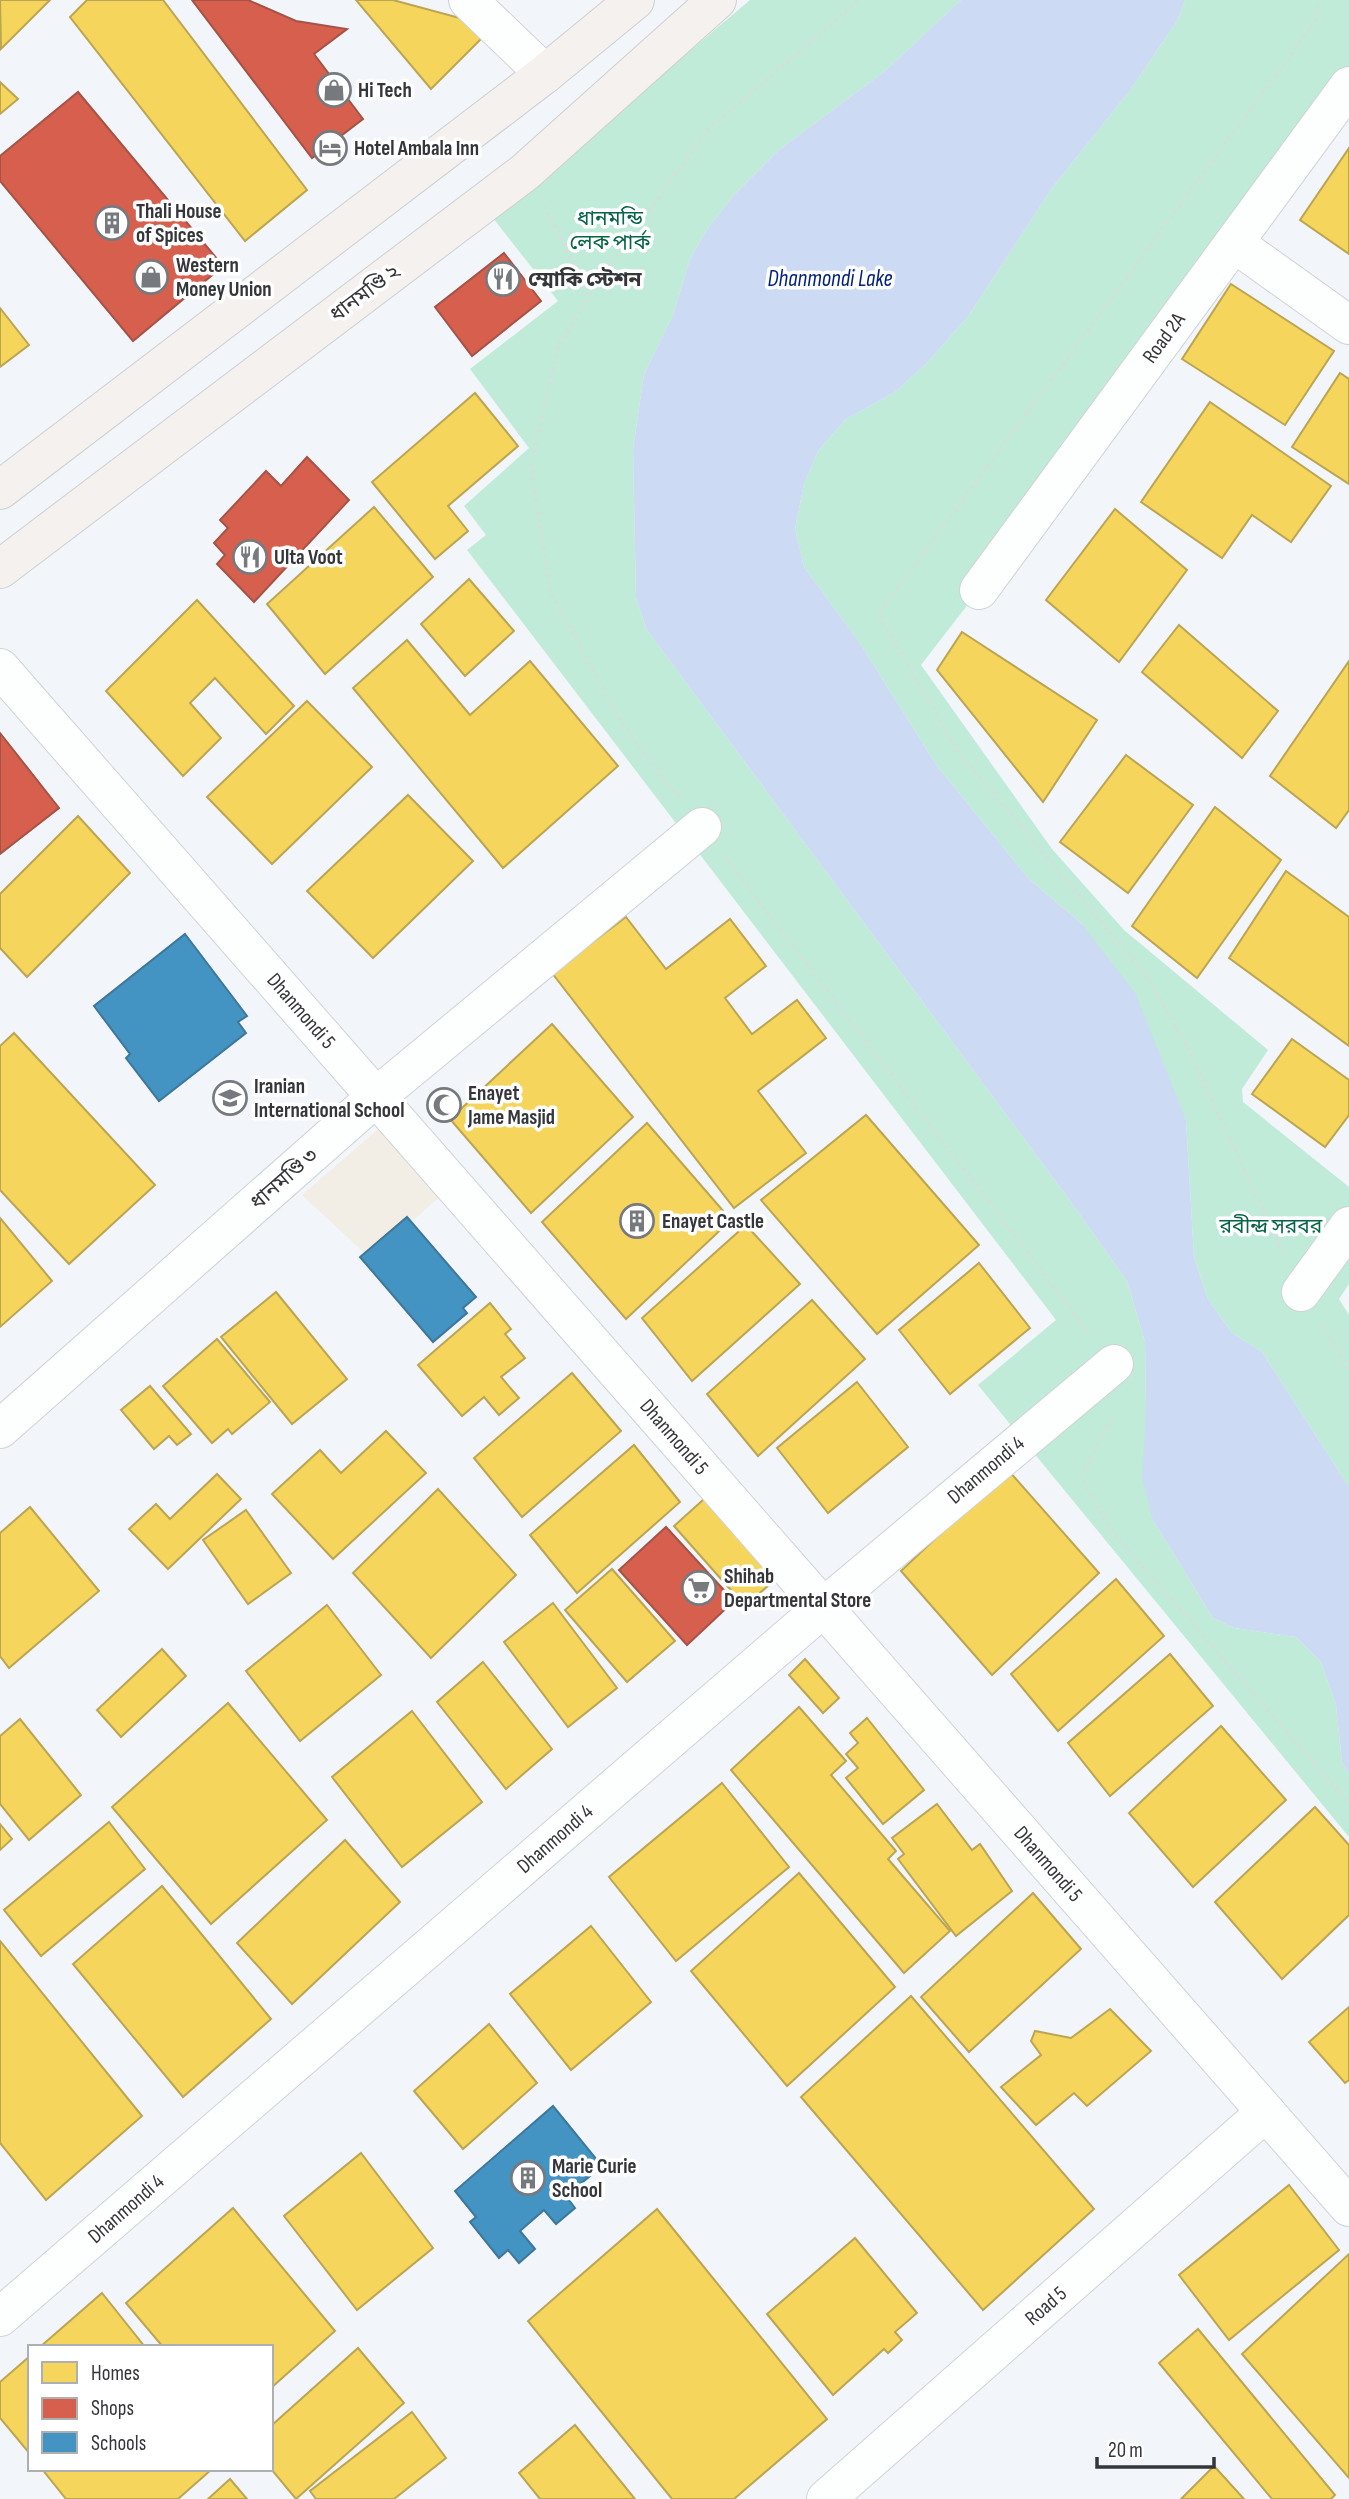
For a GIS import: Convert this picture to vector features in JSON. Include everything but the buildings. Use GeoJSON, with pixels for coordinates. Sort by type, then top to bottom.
{"type":"FeatureCollection","features":[{"type":"Feature","properties":{"kind":"main road"},"geometry":{"type":"LineString","coordinates":[[0,490],[545,74],[635,0]]}},
{"type":"Feature","properties":{"kind":"main road","name":"ধানমণ্ডি ২"},"geometry":{"type":"LineString","coordinates":[[0,569],[525,172],[717,0]]}},
{"type":"Feature","properties":{"kind":"street"},"geometry":{"type":"LineString","coordinates":[[468,0],[545,74]]}},
{"type":"Feature","properties":{"kind":"street","name":"Road 2A"},"geometry":{"type":"LineString","coordinates":[[979,590],[1349,86]]}},
{"type":"Feature","properties":{"kind":"street"},"geometry":{"type":"LineString","coordinates":[[1234,243],[1349,325]]}},
{"type":"Feature","properties":{"kind":"street","name":"Dhanmondi 5"},"geometry":{"type":"LineString","coordinates":[[0,668],[1349,2207]]}},
{"type":"Feature","properties":{"kind":"street","name":"ধানমণ্ডি ৩"},"geometry":{"type":"LineString","coordinates":[[0,1429],[376,1097],[702,827]]}},
{"type":"Feature","properties":{"kind":"street"},"geometry":{"type":"LineString","coordinates":[[1301,1292],[1349,1226]]}},
{"type":"Feature","properties":{"kind":"street","name":"Dhanmondi 4"},"geometry":{"type":"LineString","coordinates":[[0,2317],[824,1607],[1114,1364]]}},
{"type":"Feature","properties":{"kind":"street","name":"Road 5"},"geometry":{"type":"LineString","coordinates":[[826,2499],[1266,2112]]}},
{"type":"Feature","properties":{"kind":"path"},"geometry":{"type":"LineString","coordinates":[[859,0],[705,133],[591,292],[558,348],[531,466],[551,593],[621,722],[1114,1364],[1120,1403],[1080,1477],[1110,1529],[1349,1803]]}},
{"type":"Feature","properties":{"kind":"path"},"geometry":{"type":"LineString","coordinates":[[1320,0],[1317,19],[879,614],[957,751],[1149,979],[1188,1048],[1301,1292],[1349,1369]]}},
{"type":"Feature","properties":{"kind":"path"},"geometry":{"type":"LineString","coordinates":[[525,172],[591,292]]}},
{"type":"Feature","properties":{"kind":"shaded area"},"geometry":{"type":"Polygon","coordinates":[[[382,1126],[443,1194],[370,1258],[302,1195],[382,1126]]]}},
{"type":"Feature","properties":{"kind":"green space","name":"ধানমন্ডি লেক পার্ক"},"geometry":{"type":"Polygon","coordinates":[[[750,0],[961,0],[884,72],[779,150],[734,195],[708,228],[690,259],[673,315],[644,374],[633,449],[636,598],[647,630],[1127,1281],[1145,1342],[1153,1520],[1213,1618],[1234,1628],[1296,1637],[1321,1662],[1336,1705],[1342,1762],[1349,1774],[1349,1837],[978,1385],[1056,1320],[467,550],[486,535],[464,506],[529,448],[470,369],[558,301],[493,218],[750,0]]]}},
{"type":"Feature","properties":{"kind":"green space","name":"রবীন্দ্র সরবর"},"geometry":{"type":"Polygon","coordinates":[[[1185,0],[1349,0],[1349,71],[979,590],[921,665],[1052,849],[1124,930],[1268,1050],[1242,1089],[1243,1102],[1349,1187],[1349,1284],[1339,1299],[1349,1315],[1349,1487],[1262,1352],[1232,1333],[1208,1299],[1194,1257],[1186,1120],[1082,924],[1029,879],[937,766],[859,642],[804,567],[795,529],[804,484],[818,451],[846,419],[895,392],[928,362],[969,315],[1052,188],[1131,89],[1177,21],[1185,0]]]}},
{"type":"Feature","properties":{"kind":"water","name":"Dhanmondi Lake"},"geometry":{"type":"Polygon","coordinates":[[[961,0],[1185,0],[1177,21],[1131,89],[1052,188],[969,315],[928,362],[895,392],[846,419],[818,451],[804,484],[795,529],[804,567],[859,642],[937,766],[1029,879],[1082,924],[1135,993],[1186,1120],[1194,1257],[1208,1299],[1232,1333],[1262,1352],[1349,1487],[1349,1774],[1342,1762],[1336,1705],[1321,1662],[1296,1637],[1234,1628],[1213,1618],[1153,1520],[1142,1479],[1146,1409],[1145,1342],[1127,1281],[647,630],[636,598],[633,449],[644,374],[673,315],[690,259],[708,228],[734,195],[779,150],[884,72],[961,0]]]}},
{"type":"Feature","properties":{"kind":"place","name":"Hi Tech"},"geometry":{"type":"Point","coordinates":[334,90]}},
{"type":"Feature","properties":{"kind":"place","name":"Hotel Ambala Inn"},"geometry":{"type":"Point","coordinates":[330,148]}},
{"type":"Feature","properties":{"kind":"place","name":"Thali House of Spices"},"geometry":{"type":"Point","coordinates":[112,223]}},
{"type":"Feature","properties":{"kind":"place","name":"Western Money Union"},"geometry":{"type":"Point","coordinates":[151,277]}},
{"type":"Feature","properties":{"kind":"place","name":"ম্মোকি স্টেশন"},"geometry":{"type":"Point","coordinates":[503,279]}},
{"type":"Feature","properties":{"kind":"place","name":"Ulta Voot"},"geometry":{"type":"Point","coordinates":[250,557]}},
{"type":"Feature","properties":{"kind":"place","name":"Iranian International School"},"geometry":{"type":"Point","coordinates":[230,1098]}},
{"type":"Feature","properties":{"kind":"place","name":"Enayet Jame Masjid"},"geometry":{"type":"Point","coordinates":[444,1105]}},
{"type":"Feature","properties":{"kind":"place","name":"Enayet Castle"},"geometry":{"type":"Point","coordinates":[637,1221]}},
{"type":"Feature","properties":{"kind":"place","name":"Shihab Departmental Store"},"geometry":{"type":"Point","coordinates":[699,1588]}},
{"type":"Feature","properties":{"kind":"place","name":"Marie Curie School"},"geometry":{"type":"Point","coordinates":[528,2178]}}]}
